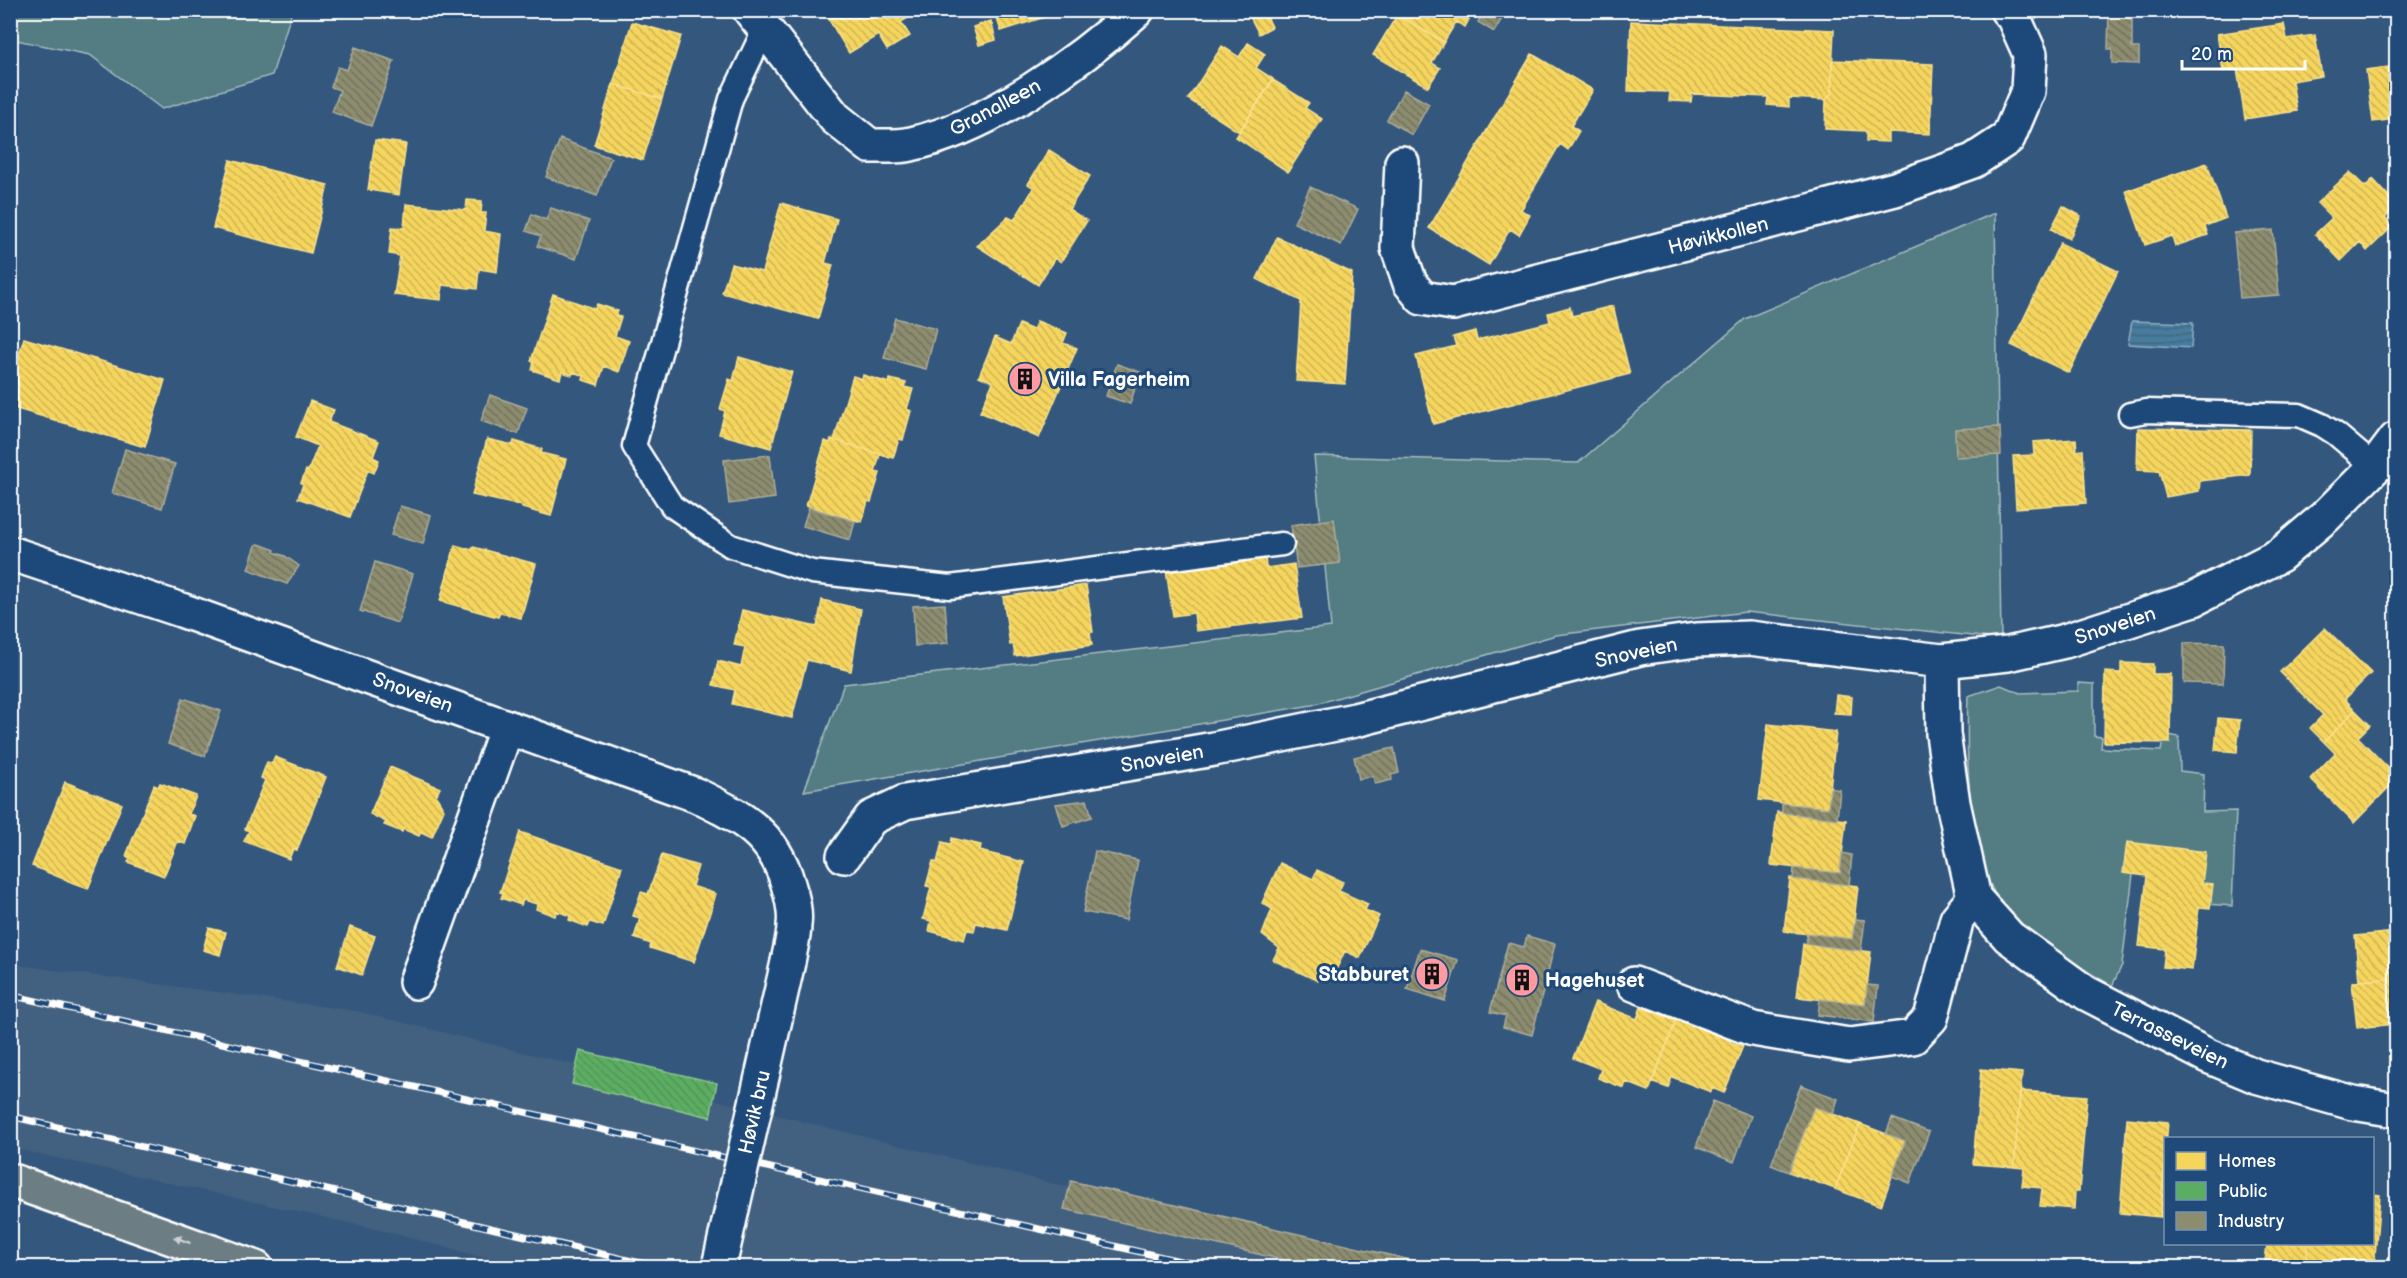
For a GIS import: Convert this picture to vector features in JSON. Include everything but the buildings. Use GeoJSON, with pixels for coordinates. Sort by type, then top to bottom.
{"type":"FeatureCollection","features":[{"type":"Feature","properties":{"kind":"highway"},"geometry":{"type":"LineString","coordinates":[[10,1180],[256,1268]]}},
{"type":"Feature","properties":{"kind":"street","name":"Granalleen"},"geometry":{"type":"LineString","coordinates":[[757,20],[835,118],[870,146],[910,145],[961,128],[1034,89],[1137,10]]}},
{"type":"Feature","properties":{"kind":"street","name":"Høvikkollen"},"geometry":{"type":"LineString","coordinates":[[1402,163],[1398,248],[1410,283],[1422,298],[1453,303],[1465,300],[1895,189],[1973,161],[2008,138],[2028,91],[2030,54],[2013,16],[2007,10]]}},
{"type":"Feature","properties":{"kind":"street","name":"Snoveien"},"geometry":{"type":"LineString","coordinates":[[844,856],[871,818],[905,802],[1214,749],[1355,720],[1640,648],[1696,640],[1749,638],[1942,661],[2008,654],[2065,641],[2194,599],[2280,555],[2325,517],[2375,467],[2397,439]]}},
{"type":"Feature","properties":{"kind":"street","name":"Snoveien"},"geometry":{"type":"LineString","coordinates":[[10,553],[181,610],[696,795],[732,812],[755,828],[773,847],[786,875]]}},
{"type":"Feature","properties":{"kind":"street","name":"Terrasseveien"},"geometry":{"type":"LineString","coordinates":[[1942,661],[1943,734],[1953,803],[1974,898],[2009,937],[2086,993],[2208,1056],[2256,1076],[2353,1103],[2397,1110]]}},
{"type":"Feature","properties":{"kind":"street"},"geometry":{"type":"LineString","coordinates":[[416,982],[507,727]]}},
{"type":"Feature","properties":{"kind":"street","name":"Høvik bru"},"geometry":{"type":"LineString","coordinates":[[719,1266],[795,925],[793,903],[786,875]]}},
{"type":"Feature","properties":{"kind":"street"},"geometry":{"type":"LineString","coordinates":[[1634,984],[1753,1029],[1849,1045],[1913,1037],[1931,1018],[1957,919],[1974,898]]}},
{"type":"Feature","properties":{"kind":"lane"},"geometry":{"type":"LineString","coordinates":[[757,20],[731,99],[634,446],[672,506],[731,546],[812,572],[950,587],[1282,544]]}},
{"type":"Feature","properties":{"kind":"lane"},"geometry":{"type":"LineString","coordinates":[[2130,414],[2146,411],[2299,415],[2322,424],[2375,467]]}},
{"type":"Feature","properties":{"kind":"shaded area"},"geometry":{"type":"Polygon","coordinates":[[[2132,321],[2193,323],[2191,348],[2128,344],[2132,321]]]}},
{"type":"Feature","properties":{"kind":"shaded area"},"geometry":{"type":"Polygon","coordinates":[[[11,964],[357,1011],[1391,1267],[519,1267],[380,1230],[11,1148],[11,964]]]}},
{"type":"Feature","properties":{"kind":"green space"},"geometry":{"type":"Polygon","coordinates":[[[10,11],[292,11],[272,75],[162,109],[90,55],[11,39],[10,11]]]}},
{"type":"Feature","properties":{"kind":"green space"},"geometry":{"type":"Polygon","coordinates":[[[1995,213],[2001,639],[1746,612],[1556,635],[1312,705],[804,791],[844,684],[1331,627],[1314,456],[1578,463],[1745,319],[1995,213]]]}},
{"type":"Feature","properties":{"kind":"green space"},"geometry":{"type":"Polygon","coordinates":[[[2078,683],[2094,684],[2094,736],[2102,737],[2101,748],[2161,751],[2164,734],[2179,737],[2180,771],[2204,774],[2203,812],[2236,811],[2232,906],[2207,904],[2136,849],[2122,965],[2112,986],[2038,940],[2012,918],[1990,884],[1981,860],[1971,804],[1967,747],[1968,696],[2001,685],[2020,693],[2078,691],[2078,683]]]}},
{"type":"Feature","properties":{"kind":"railway"},"geometry":{"type":"LineString","coordinates":[[10,995],[1211,1268]]}},
{"type":"Feature","properties":{"kind":"railway"},"geometry":{"type":"LineString","coordinates":[[10,1116],[662,1268]]}},
{"type":"Feature","properties":{"kind":"place","name":"Villa Fagerheim"},"geometry":{"type":"Point","coordinates":[1025,379]}},
{"type":"Feature","properties":{"kind":"place","name":"Stabburet"},"geometry":{"type":"Point","coordinates":[1432,974]}},
{"type":"Feature","properties":{"kind":"place","name":"Hagehuset"},"geometry":{"type":"Point","coordinates":[1522,980]}}]}
